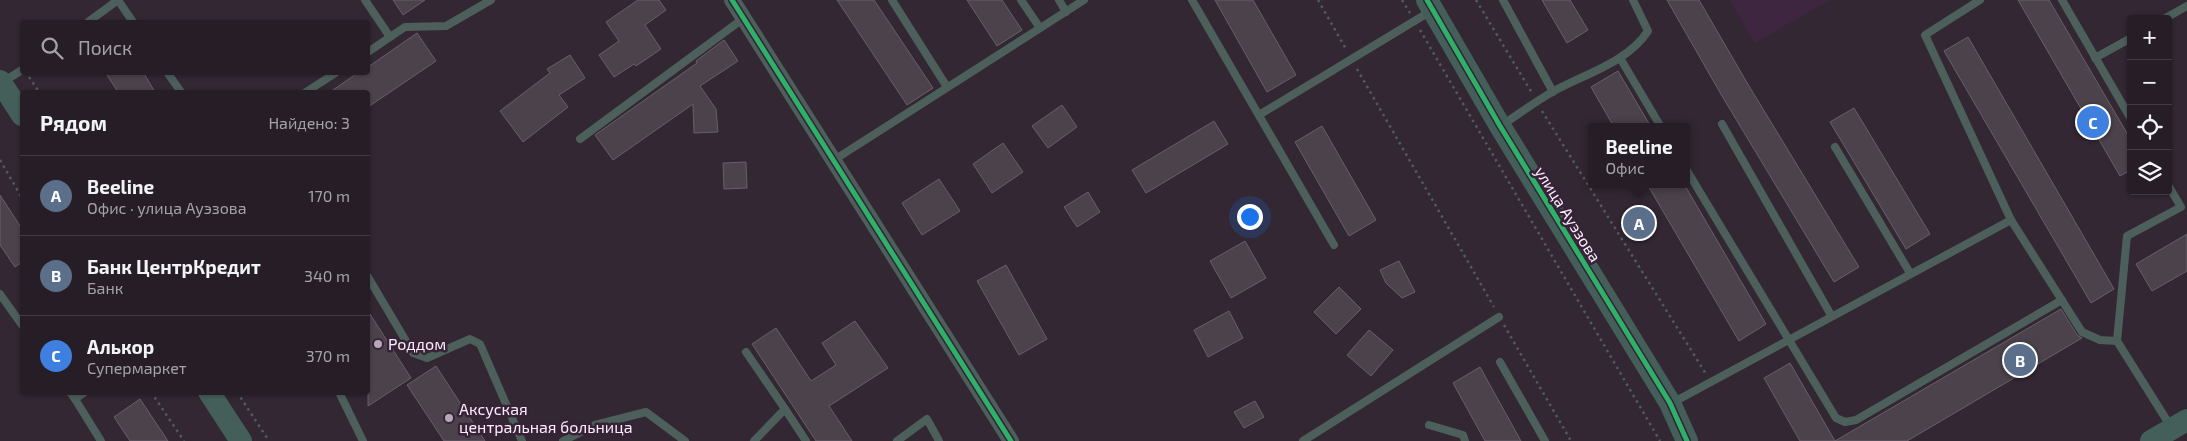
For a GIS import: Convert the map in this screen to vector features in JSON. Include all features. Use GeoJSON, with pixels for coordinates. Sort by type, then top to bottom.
{"type":"FeatureCollection","features":[{"type":"Feature","properties":{"kind":"street"},"geometry":{"type":"LineString","coordinates":[[732,0],[1011,441]]}},
{"type":"Feature","properties":{"kind":"street","name":"улица Ауэзова"},"geometry":{"type":"LineString","coordinates":[[1425,10],[1500,126],[1670,404],[1687,441]]}},
{"type":"Feature","properties":{"kind":"street"},"geometry":{"type":"LineString","coordinates":[[1,82],[20,111]]}},
{"type":"Feature","properties":{"kind":"street"},"geometry":{"type":"LineString","coordinates":[[211,395],[241,441]]}},
{"type":"Feature","properties":{"kind":"street"},"geometry":{"type":"LineString","coordinates":[[2151,441],[2179,424]]}},
{"type":"Feature","properties":{"kind":"lane"},"geometry":{"type":"LineString","coordinates":[[91,20],[118,0],[132,20]]}},
{"type":"Feature","properties":{"kind":"lane"},"geometry":{"type":"LineString","coordinates":[[365,0],[390,37]]}},
{"type":"Feature","properties":{"kind":"lane"},"geometry":{"type":"LineString","coordinates":[[370,51],[405,28],[446,26],[491,0]]}},
{"type":"Feature","properties":{"kind":"lane"},"geometry":{"type":"LineString","coordinates":[[892,0],[947,87]]}},
{"type":"Feature","properties":{"kind":"lane"},"geometry":{"type":"LineString","coordinates":[[1021,0],[1040,28]]}},
{"type":"Feature","properties":{"kind":"lane"},"geometry":{"type":"LineString","coordinates":[[1059,0],[1066,12]]}},
{"type":"Feature","properties":{"kind":"lane"},"geometry":{"type":"LineString","coordinates":[[834,160],[1084,0]]}},
{"type":"Feature","properties":{"kind":"lane"},"geometry":{"type":"LineString","coordinates":[[1192,0],[1334,245]]}},
{"type":"Feature","properties":{"kind":"lane"},"geometry":{"type":"LineString","coordinates":[[1503,0],[1553,92]]}},
{"type":"Feature","properties":{"kind":"lane"},"geometry":{"type":"LineString","coordinates":[[1500,126],[1553,92],[1620,58],[1645,36],[1648,31],[1633,0]]}},
{"type":"Feature","properties":{"kind":"lane"},"geometry":{"type":"LineString","coordinates":[[1980,0],[1925,35],[2011,220],[2082,332],[2100,340],[2117,342]]}},
{"type":"Feature","properties":{"kind":"lane"},"geometry":{"type":"LineString","coordinates":[[2062,0],[2127,113]]}},
{"type":"Feature","properties":{"kind":"lane"},"geometry":{"type":"LineString","coordinates":[[2171,15],[2187,6]]}},
{"type":"Feature","properties":{"kind":"lane"},"geometry":{"type":"LineString","coordinates":[[1258,115],[1352,59],[1425,10]]}},
{"type":"Feature","properties":{"kind":"lane"},"geometry":{"type":"LineString","coordinates":[[580,139],[744,18]]}},
{"type":"Feature","properties":{"kind":"lane"},"geometry":{"type":"LineString","coordinates":[[2095,58],[2127,40]]}},
{"type":"Feature","properties":{"kind":"lane"},"geometry":{"type":"LineString","coordinates":[[1620,58],[1659,123]]}},
{"type":"Feature","properties":{"kind":"lane"},"geometry":{"type":"LineString","coordinates":[[1,82],[20,71]]}},
{"type":"Feature","properties":{"kind":"lane"},"geometry":{"type":"LineString","coordinates":[[169,75],[180,90]]}},
{"type":"Feature","properties":{"kind":"lane"},"geometry":{"type":"LineString","coordinates":[[309,90],[332,75]]}},
{"type":"Feature","properties":{"kind":"lane"},"geometry":{"type":"LineString","coordinates":[[1722,124],[1832,315]]}},
{"type":"Feature","properties":{"kind":"lane"},"geometry":{"type":"LineString","coordinates":[[1835,147],[1910,273]]}},
{"type":"Feature","properties":{"kind":"lane"},"geometry":{"type":"LineString","coordinates":[[1690,176],[1836,418],[1845,422],[1856,420],[2062,300]]}},
{"type":"Feature","properties":{"kind":"lane"},"geometry":{"type":"LineString","coordinates":[[2172,190],[2184,205],[2127,236],[2117,342],[2179,424]]}},
{"type":"Feature","properties":{"kind":"lane"},"geometry":{"type":"LineString","coordinates":[[1670,404],[2011,220]]}},
{"type":"Feature","properties":{"kind":"lane"},"geometry":{"type":"LineString","coordinates":[[370,280],[413,353],[427,358],[470,339],[480,344],[522,441]]}},
{"type":"Feature","properties":{"kind":"lane"},"geometry":{"type":"LineString","coordinates":[[0,295],[20,322]]}},
{"type":"Feature","properties":{"kind":"lane"},"geometry":{"type":"LineString","coordinates":[[1303,441],[1499,317]]}},
{"type":"Feature","properties":{"kind":"lane"},"geometry":{"type":"LineString","coordinates":[[746,352],[806,441]]}},
{"type":"Feature","properties":{"kind":"lane"},"geometry":{"type":"LineString","coordinates":[[1500,362],[1545,441]]}},
{"type":"Feature","properties":{"kind":"lane"},"geometry":{"type":"LineString","coordinates":[[340,395],[363,441]]}},
{"type":"Feature","properties":{"kind":"lane"},"geometry":{"type":"LineString","coordinates":[[73,396],[101,441]]}},
{"type":"Feature","properties":{"kind":"lane"},"geometry":{"type":"LineString","coordinates":[[754,441],[785,409]]}},
{"type":"Feature","properties":{"kind":"lane"},"geometry":{"type":"LineString","coordinates":[[563,441],[595,425],[646,412],[684,441]]}},
{"type":"Feature","properties":{"kind":"lane"},"geometry":{"type":"LineString","coordinates":[[897,441],[927,420],[939,441]]}},
{"type":"Feature","properties":{"kind":"lane"},"geometry":{"type":"LineString","coordinates":[[1429,425],[1463,435],[1466,441]]}},
{"type":"Feature","properties":{"kind":"path"},"geometry":{"type":"LineString","coordinates":[[1318,0],[1571,441]]}},
{"type":"Feature","properties":{"kind":"path"},"geometry":{"type":"LineString","coordinates":[[1402,0],[1425,10],[1660,441]]}},
{"type":"Feature","properties":{"kind":"path"},"geometry":{"type":"LineString","coordinates":[[1476,0],[1588,184]]}},
{"type":"Feature","properties":{"kind":"path"},"geometry":{"type":"LineString","coordinates":[[28,75],[38,90]]}},
{"type":"Feature","properties":{"kind":"path"},"geometry":{"type":"LineString","coordinates":[[0,160],[20,195]]}},
{"type":"Feature","properties":{"kind":"path"},"geometry":{"type":"LineString","coordinates":[[1590,188],[1711,382]]}},
{"type":"Feature","properties":{"kind":"path"},"geometry":{"type":"LineString","coordinates":[[153,395],[184,441]]}},
{"type":"Feature","properties":{"kind":"path"},"geometry":{"type":"LineString","coordinates":[[239,395],[269,441]]}},
{"type":"Feature","properties":{"kind":"shaded area"},"geometry":{"type":"Polygon","coordinates":[[[1730,0],[1830,0],[1755,43],[1730,0]]]}},
{"type":"Feature","properties":{"kind":"building"},"geometry":{"type":"Polygon","coordinates":[[[393,0],[425,0],[403,15],[393,0]]]}},
{"type":"Feature","properties":{"kind":"building"},"geometry":{"type":"Polygon","coordinates":[[[638,0],[659,0],[666,10],[645,25],[661,49],[636,66],[634,64],[614,77],[599,55],[619,41],[606,22],[638,0]]]}},
{"type":"Feature","properties":{"kind":"building"},"geometry":{"type":"Polygon","coordinates":[[[837,0],[874,0],[933,88],[907,105],[837,0]]]}},
{"type":"Feature","properties":{"kind":"building"},"geometry":{"type":"Polygon","coordinates":[[[967,0],[1002,0],[1022,30],[997,46],[967,0]]]}},
{"type":"Feature","properties":{"kind":"building"},"geometry":{"type":"Polygon","coordinates":[[[1215,0],[1253,0],[1296,75],[1267,92],[1215,0]]]}},
{"type":"Feature","properties":{"kind":"building"},"geometry":{"type":"Polygon","coordinates":[[[1542,0],[1570,0],[1588,30],[1567,43],[1542,0]]]}},
{"type":"Feature","properties":{"kind":"building"},"geometry":{"type":"Polygon","coordinates":[[[1667,0],[1699,0],[1859,267],[1834,282],[1722,96],[1667,0]]]}},
{"type":"Feature","properties":{"kind":"building"},"geometry":{"type":"Polygon","coordinates":[[[2018,0],[2049,0],[2127,133],[2127,172],[2120,176],[2018,0]]]}},
{"type":"Feature","properties":{"kind":"building"},"geometry":{"type":"Polygon","coordinates":[[[417,33],[436,61],[370,106],[370,90],[333,90],[355,75],[370,75],[370,66],[417,33]]]}},
{"type":"Feature","properties":{"kind":"building"},"geometry":{"type":"Polygon","coordinates":[[[1968,37],[2114,289],[2091,303],[1944,51],[1968,37]]]}},
{"type":"Feature","properties":{"kind":"building"},"geometry":{"type":"Polygon","coordinates":[[[724,40],[738,61],[700,86],[716,109],[718,132],[694,133],[693,104],[613,160],[595,135],[697,63],[696,61],[724,40]]]}},
{"type":"Feature","properties":{"kind":"building"},"geometry":{"type":"Polygon","coordinates":[[[570,55],[585,78],[559,95],[568,107],[523,142],[500,111],[550,73],[547,69],[570,55]]]}},
{"type":"Feature","properties":{"kind":"building"},"geometry":{"type":"Polygon","coordinates":[[[1618,71],[1649,123],[1612,123],[1591,87],[1618,71]]]}},
{"type":"Feature","properties":{"kind":"building"},"geometry":{"type":"Polygon","coordinates":[[[107,75],[145,75],[154,90],[117,90],[107,75]]]}},
{"type":"Feature","properties":{"kind":"building"},"geometry":{"type":"Polygon","coordinates":[[[1062,105],[1077,127],[1048,148],[1032,126],[1062,105]]]}},
{"type":"Feature","properties":{"kind":"building"},"geometry":{"type":"Polygon","coordinates":[[[1854,108],[1930,234],[1906,249],[1830,122],[1854,108]]]}},
{"type":"Feature","properties":{"kind":"building"},"geometry":{"type":"Polygon","coordinates":[[[1214,121],[1228,144],[1146,193],[1132,170],[1214,121]]]}},
{"type":"Feature","properties":{"kind":"building"},"geometry":{"type":"Polygon","coordinates":[[[1322,126],[1376,220],[1349,236],[1295,142],[1322,126]]]}},
{"type":"Feature","properties":{"kind":"building"},"geometry":{"type":"Polygon","coordinates":[[[1003,143],[1023,172],[992,193],[973,164],[1003,143]]]}},
{"type":"Feature","properties":{"kind":"building"},"geometry":{"type":"Polygon","coordinates":[[[746,162],[747,188],[724,189],[723,163],[746,162]]]}},
{"type":"Feature","properties":{"kind":"building"},"geometry":{"type":"Polygon","coordinates":[[[939,179],[960,211],[922,235],[902,203],[939,179]]]}},
{"type":"Feature","properties":{"kind":"building"},"geometry":{"type":"Polygon","coordinates":[[[1649,188],[1686,188],[1766,324],[1739,341],[1649,188]]]}},
{"type":"Feature","properties":{"kind":"building"},"geometry":{"type":"Polygon","coordinates":[[[1088,192],[1100,212],[1077,227],[1064,207],[1088,192]]]}},
{"type":"Feature","properties":{"kind":"building"},"geometry":{"type":"Polygon","coordinates":[[[0,195],[20,226],[20,263],[15,267],[0,245],[0,195]]]}},
{"type":"Feature","properties":{"kind":"building"},"geometry":{"type":"Polygon","coordinates":[[[2187,234],[2187,271],[2152,291],[2136,264],[2187,234]]]}},
{"type":"Feature","properties":{"kind":"building"},"geometry":{"type":"Polygon","coordinates":[[[1245,241],[1266,278],[1231,298],[1210,261],[1245,241]]]}},
{"type":"Feature","properties":{"kind":"building"},"geometry":{"type":"Polygon","coordinates":[[[1399,261],[1415,292],[1402,298],[1386,283],[1380,270],[1399,261]]]}},
{"type":"Feature","properties":{"kind":"building"},"geometry":{"type":"Polygon","coordinates":[[[1006,265],[1047,339],[1019,355],[977,281],[1006,265]]]}},
{"type":"Feature","properties":{"kind":"building"},"geometry":{"type":"Polygon","coordinates":[[[1339,287],[1361,309],[1336,334],[1314,312],[1339,287]]]}},
{"type":"Feature","properties":{"kind":"building"},"geometry":{"type":"Polygon","coordinates":[[[2061,309],[2077,335],[2082,338],[1907,441],[1835,441],[2061,309]]]}},
{"type":"Feature","properties":{"kind":"building"},"geometry":{"type":"Polygon","coordinates":[[[1229,311],[1243,338],[1208,357],[1194,330],[1229,311]]]}},
{"type":"Feature","properties":{"kind":"building","name":"Роддом"},"geometry":{"type":"Polygon","coordinates":[[[370,314],[411,378],[368,406],[368,395],[370,395],[370,314]]]}},
{"type":"Feature","properties":{"kind":"building"},"geometry":{"type":"Polygon","coordinates":[[[855,321],[888,368],[829,406],[852,441],[816,441],[752,344],[776,328],[811,381],[836,365],[822,343],[855,321]]]}},
{"type":"Feature","properties":{"kind":"building"},"geometry":{"type":"Polygon","coordinates":[[[1369,330],[1393,350],[1371,376],[1347,355],[1369,330]]]}},
{"type":"Feature","properties":{"kind":"building"},"geometry":{"type":"Polygon","coordinates":[[[1790,363],[1835,441],[1800,441],[1764,378],[1790,363]]]}},
{"type":"Feature","properties":{"kind":"building","name":"Аксуская центральная больница"},"geometry":{"type":"Polygon","coordinates":[[[436,366],[485,441],[444,441],[407,385],[436,366]]]}},
{"type":"Feature","properties":{"kind":"building"},"geometry":{"type":"Polygon","coordinates":[[[1480,367],[1521,441],[1485,441],[1453,383],[1480,367]]]}},
{"type":"Feature","properties":{"kind":"building"},"geometry":{"type":"Polygon","coordinates":[[[140,399],[168,441],[130,441],[114,417],[140,399]]]}},
{"type":"Feature","properties":{"kind":"building"},"geometry":{"type":"Polygon","coordinates":[[[1255,401],[1264,417],[1244,428],[1234,412],[1255,401]]]}},
{"type":"Feature","properties":{"kind":"cycle path"},"geometry":{"type":"LineString","coordinates":[[732,0],[1011,441]]}},
{"type":"Feature","properties":{"kind":"cycle path"},"geometry":{"type":"LineString","coordinates":[[1427,0],[1500,126],[1670,403],[1687,441]]}},
{"type":"Feature","properties":{"kind":"place","name":"Алькор"},"geometry":{"type":"Point","coordinates":[2093,122]}},
{"type":"Feature","properties":{"kind":"place","name":"Beeline"},"geometry":{"type":"Point","coordinates":[1639,223]}},
{"type":"Feature","properties":{"kind":"place","name":"Роддом"},"geometry":{"type":"Point","coordinates":[378,344]}},
{"type":"Feature","properties":{"kind":"place","name":"Банк ЦентрКредит"},"geometry":{"type":"Point","coordinates":[2020,360]}},
{"type":"Feature","properties":{"kind":"place","name":"Аксуская центральная больница"},"geometry":{"type":"Point","coordinates":[449,418]}}]}
